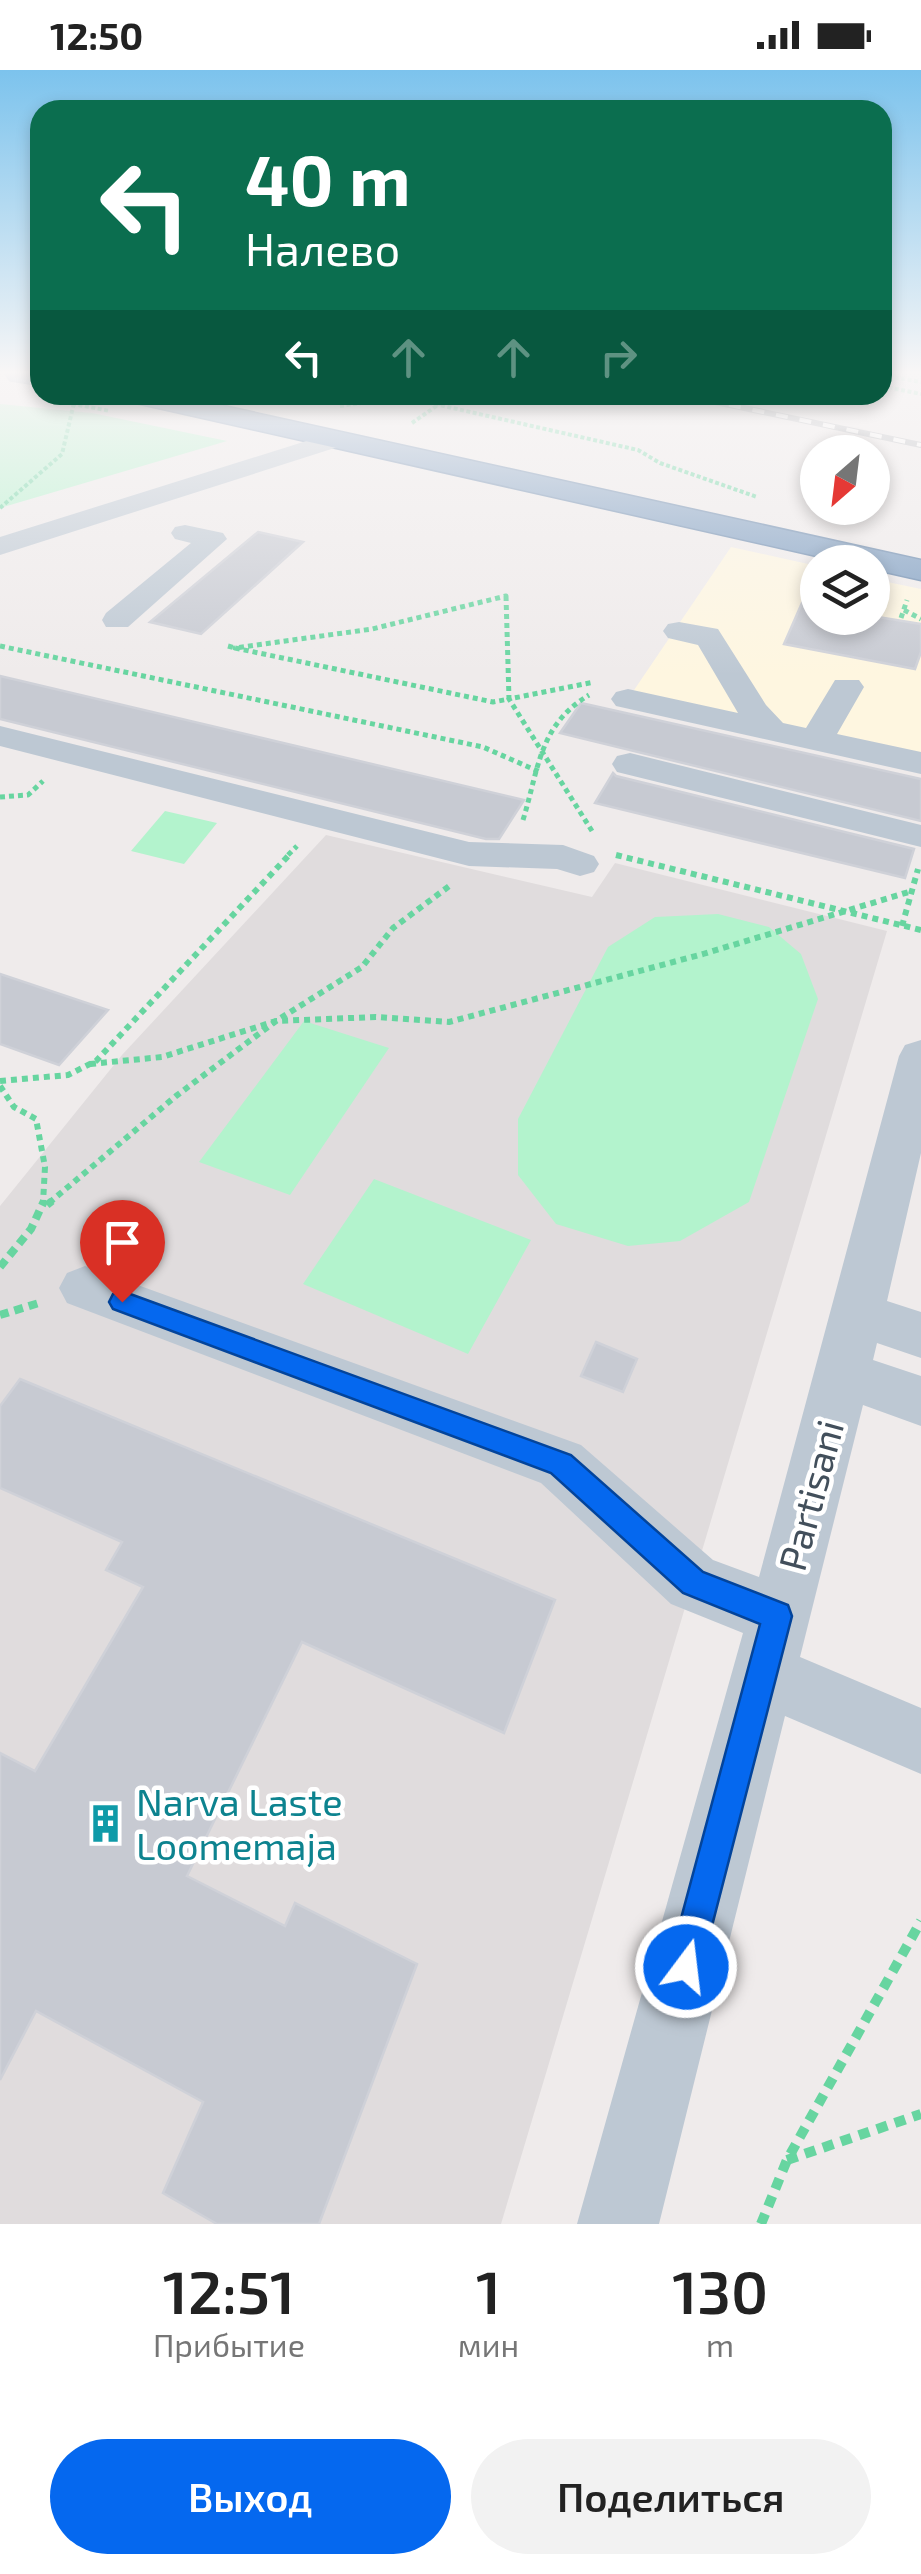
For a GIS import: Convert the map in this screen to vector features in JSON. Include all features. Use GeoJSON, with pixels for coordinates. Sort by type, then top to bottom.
{"type":"FeatureCollection","features":[{"type":"Feature","properties":{"kind":"highway"},"geometry":{"type":"LineString","coordinates":[[491,475],[921,570]]}},
{"type":"Feature","properties":{"kind":"street"},"geometry":{"type":"LineString","coordinates":[[0,546],[226,475]]}},
{"type":"Feature","properties":{"kind":"street"},"geometry":{"type":"LineString","coordinates":[[116,620],[213,539],[185,533]]}},
{"type":"Feature","properties":{"kind":"street"},"geometry":{"type":"LineString","coordinates":[[679,630],[707,636],[713,642],[718,658],[754,712],[771,730]]}},
{"type":"Feature","properties":{"kind":"street"},"geometry":{"type":"LineString","coordinates":[[816,740],[847,687]]}},
{"type":"Feature","properties":{"kind":"street"},"geometry":{"type":"LineString","coordinates":[[619,689],[771,730],[921,762]]}},
{"type":"Feature","properties":{"kind":"street"},"geometry":{"type":"LineString","coordinates":[[0,736],[470,854],[594,858]]}},
{"type":"Feature","properties":{"kind":"street"},"geometry":{"type":"LineString","coordinates":[[630,764],[921,836]]}},
{"type":"Feature","properties":{"kind":"street","name":"Partisani"},"geometry":{"type":"LineString","coordinates":[[618,2224],[918,1083]]}},
{"type":"Feature","properties":{"kind":"street"},"geometry":{"type":"LineString","coordinates":[[85,1288],[561,1464],[693,1583],[770,1645],[921,1741]]}},
{"type":"Feature","properties":{"kind":"street"},"geometry":{"type":"LineString","coordinates":[[858,1314],[921,1335]]}},
{"type":"Feature","properties":{"kind":"street"},"geometry":{"type":"LineString","coordinates":[[843,1374],[921,1402]]}},
{"type":"Feature","properties":{"kind":"path"},"geometry":{"type":"LineString","coordinates":[[0,508],[38,475]]}},
{"type":"Feature","properties":{"kind":"path"},"geometry":{"type":"LineString","coordinates":[[693,475],[760,498]]}},
{"type":"Feature","properties":{"kind":"path"},"geometry":{"type":"LineString","coordinates":[[619,689],[510,699],[493,702],[232,647],[356,634],[436,619],[506,596],[510,699],[594,858],[921,930]]}},
{"type":"Feature","properties":{"kind":"path"},"geometry":{"type":"LineString","coordinates":[[904,610],[921,618]]}},
{"type":"Feature","properties":{"kind":"path"},"geometry":{"type":"LineString","coordinates":[[0,646],[470,744],[540,772]]}},
{"type":"Feature","properties":{"kind":"path"},"geometry":{"type":"LineString","coordinates":[[47,1204],[47,1168],[36,1120],[14,1107],[0,1083],[68,1075],[90,1064],[322,818]]}},
{"type":"Feature","properties":{"kind":"path"},"geometry":{"type":"LineString","coordinates":[[902,926],[921,858]]}},
{"type":"Feature","properties":{"kind":"path"},"geometry":{"type":"LineString","coordinates":[[90,1064],[162,1057],[276,1021],[376,1017],[450,1022],[703,954],[912,890]]}},
{"type":"Feature","properties":{"kind":"path"},"geometry":{"type":"LineString","coordinates":[[0,1267],[32,1230],[47,1204],[176,1096],[276,1021]]}},
{"type":"Feature","properties":{"kind":"path"},"geometry":{"type":"LineString","coordinates":[[761,2224],[787,2160],[921,1921]]}},
{"type":"Feature","properties":{"kind":"path"},"geometry":{"type":"LineString","coordinates":[[787,2160],[921,2114]]}},
{"type":"Feature","properties":{"kind":"shaded area"},"geometry":{"type":"Polygon","coordinates":[[[731,547],[800,562],[800,635],[890,635],[890,583],[921,589],[921,762],[628,699],[731,547]]]}},
{"type":"Feature","properties":{"kind":"shaded area"},"geometry":{"type":"Polygon","coordinates":[[[326,835],[592,897],[615,863],[887,931],[501,2224],[0,2224],[0,1206],[122,1055],[326,835]]]}},
{"type":"Feature","properties":{"kind":"green space"},"geometry":{"type":"Polygon","coordinates":[[[0,475],[113,475],[0,508],[0,475]]]}},
{"type":"Feature","properties":{"kind":"green space"},"geometry":{"type":"Polygon","coordinates":[[[165,811],[217,823],[184,864],[131,851],[165,811]]]}},
{"type":"Feature","properties":{"kind":"green space"},"geometry":{"type":"Polygon","coordinates":[[[718,914],[769,927],[801,954],[818,999],[749,1202],[680,1241],[628,1246],[556,1224],[518,1175],[518,1119],[608,947],[655,917],[718,914]]]}},
{"type":"Feature","properties":{"kind":"green space"},"geometry":{"type":"Polygon","coordinates":[[[304,1021],[389,1048],[290,1195],[199,1162],[304,1021]]]}},
{"type":"Feature","properties":{"kind":"green space"},"geometry":{"type":"Polygon","coordinates":[[[374,1179],[531,1240],[468,1354],[303,1284],[374,1179]]]}},
{"type":"Feature","properties":{"kind":"building"},"geometry":{"type":"Polygon","coordinates":[[[258,532],[303,542],[201,634],[150,622],[258,532]]]}},
{"type":"Feature","properties":{"kind":"building"},"geometry":{"type":"Polygon","coordinates":[[[800,608],[800,635],[890,635],[890,619],[921,624],[921,652],[915,669],[784,644],[800,608]]]}},
{"type":"Feature","properties":{"kind":"building"},"geometry":{"type":"Polygon","coordinates":[[[0,676],[524,800],[499,839],[486,839],[0,719],[0,676]]]}},
{"type":"Feature","properties":{"kind":"building"},"geometry":{"type":"Polygon","coordinates":[[[581,703],[921,779],[921,821],[560,733],[581,703]]]}},
{"type":"Feature","properties":{"kind":"building"},"geometry":{"type":"Polygon","coordinates":[[[613,773],[914,849],[905,878],[595,803],[613,773]]]}},
{"type":"Feature","properties":{"kind":"building"},"geometry":{"type":"Polygon","coordinates":[[[0,974],[108,1010],[59,1065],[0,1044],[0,974]]]}},
{"type":"Feature","properties":{"kind":"building"},"geometry":{"type":"Polygon","coordinates":[[[596,1342],[637,1359],[623,1392],[581,1376],[596,1342]]]}},
{"type":"Feature","properties":{"kind":"building","name":"Narva Laste Loomemaja"},"geometry":{"type":"Polygon","coordinates":[[[20,1379],[555,1600],[504,1733],[302,1642],[187,1876],[285,1926],[295,1903],[417,1964],[319,2224],[217,2224],[163,2193],[203,2102],[36,2011],[0,2080],[0,1753],[35,1771],[143,1587],[106,1570],[122,1542],[0,1488],[0,1406],[20,1379]]]}},
{"type":"Feature","properties":{"kind":"place","name":"Narva Laste Loomemaja"},"geometry":{"type":"Point","coordinates":[106,1823]}},
{"type":"Feature","properties":{"kind":"route"},"geometry":{"type":"LineString","coordinates":[[122,1302],[561,1464],[693,1583],[777,1616],[686,1967]]}}]}
